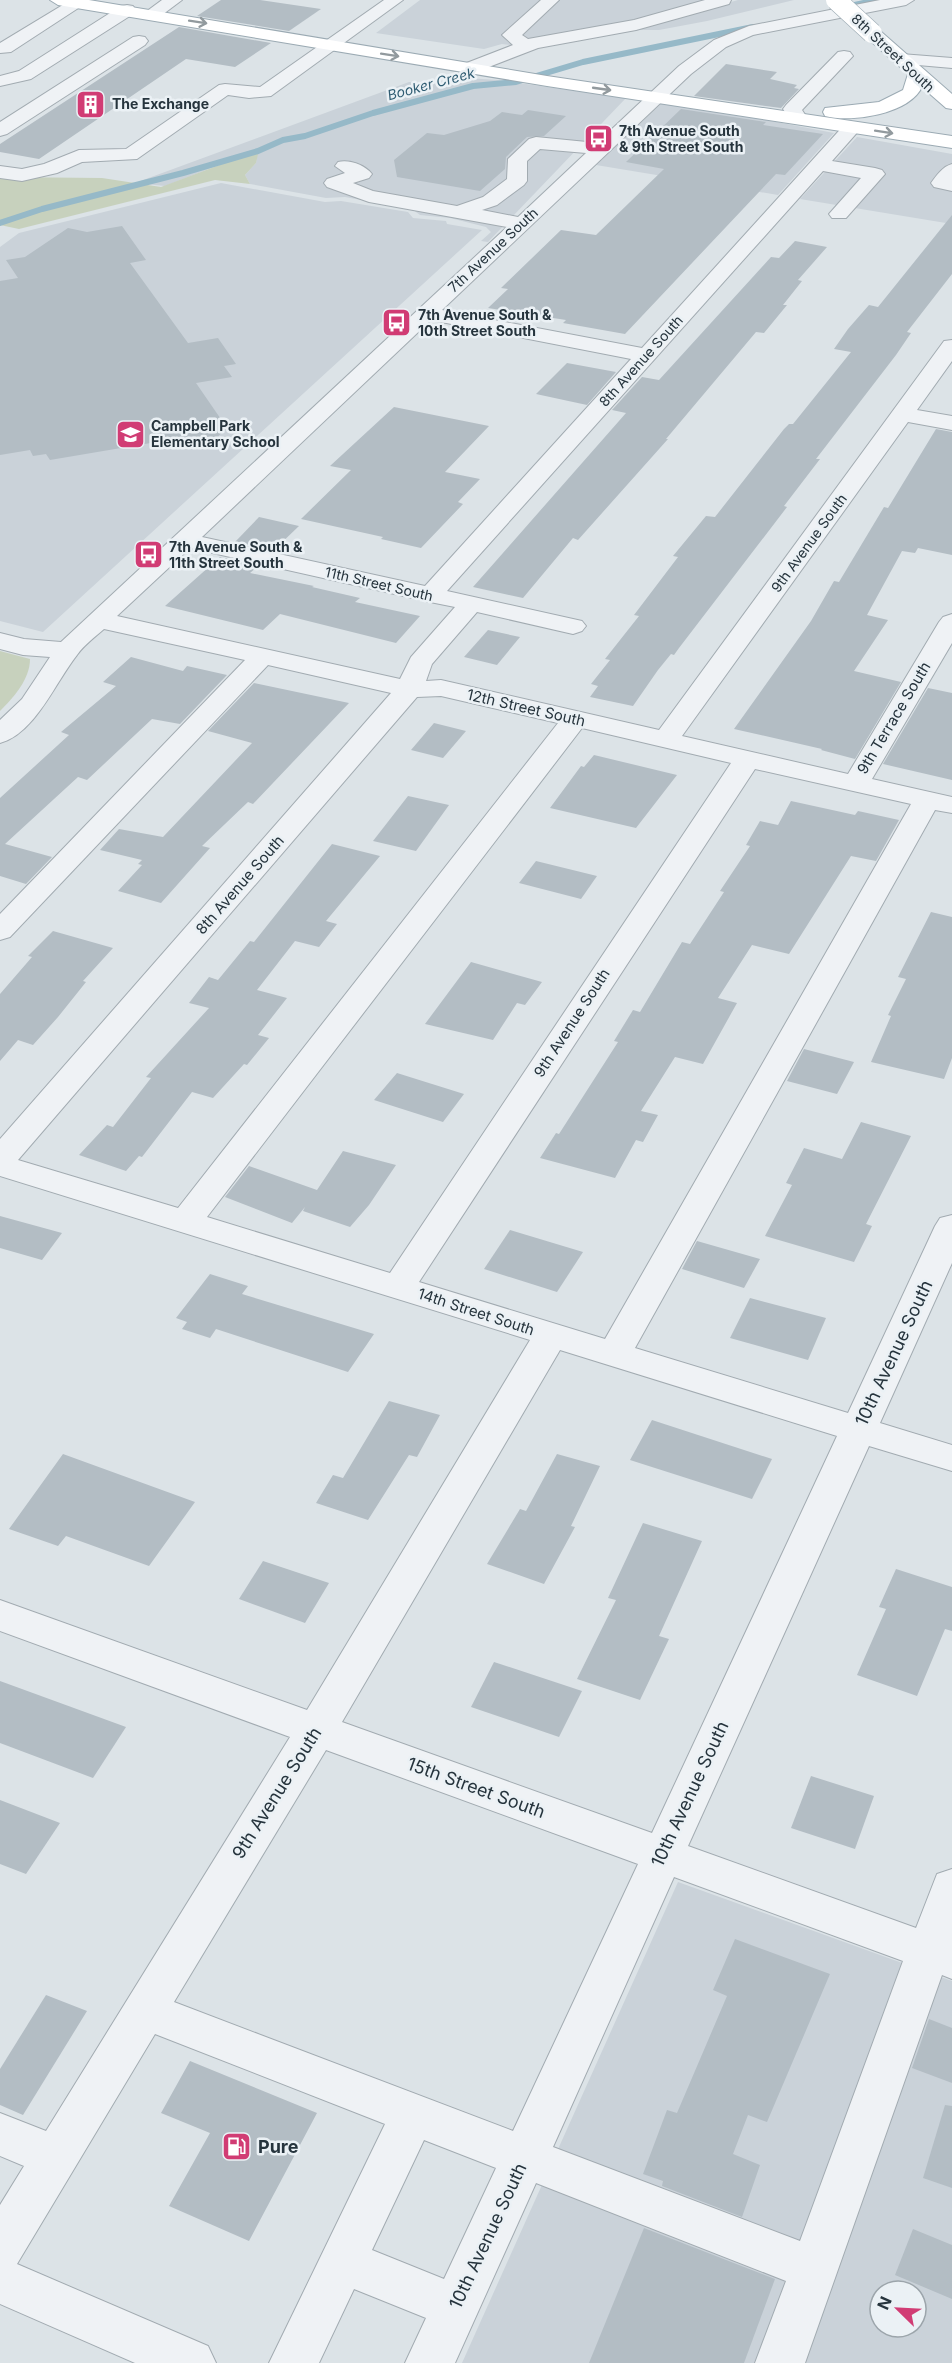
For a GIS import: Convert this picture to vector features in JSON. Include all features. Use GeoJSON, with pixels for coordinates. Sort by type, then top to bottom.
{"type":"FeatureCollection","features":[{"type":"Feature","properties":{"kind":"main road"},"geometry":{"type":"LineString","coordinates":[[58,0],[91,3],[547,81],[796,114],[853,127],[952,142]]}},
{"type":"Feature","properties":{"kind":"main road","name":"8th Street South"},"geometry":{"type":"LineString","coordinates":[[836,0],[946,100]]}},
{"type":"Feature","properties":{"kind":"main road"},"geometry":{"type":"LineString","coordinates":[[796,114],[884,106],[908,95],[914,86],[916,73]]}},
{"type":"Feature","properties":{"kind":"street"},"geometry":{"type":"LineString","coordinates":[[152,14],[174,0]]}},
{"type":"Feature","properties":{"kind":"street"},"geometry":{"type":"LineString","coordinates":[[0,172],[22,175],[50,169],[79,156],[130,155],[225,89],[249,93],[265,92],[395,0]]}},
{"type":"Feature","properties":{"kind":"street"},"geometry":{"type":"LineString","coordinates":[[526,46],[511,34],[551,0]]}},
{"type":"Feature","properties":{"kind":"street"},"geometry":{"type":"LineString","coordinates":[[470,68],[549,39],[636,25],[723,0]]}},
{"type":"Feature","properties":{"kind":"street","name":"7th Avenue South"},"geometry":{"type":"LineString","coordinates":[[0,735],[32,704],[67,650],[710,48],[729,38],[759,29],[906,0]]}},
{"type":"Feature","properties":{"kind":"street"},"geometry":{"type":"LineString","coordinates":[[0,48],[5,48],[91,3]]}},
{"type":"Feature","properties":{"kind":"street"},"geometry":{"type":"LineString","coordinates":[[0,81],[25,75],[127,10]]}},
{"type":"Feature","properties":{"kind":"street"},"geometry":{"type":"LineString","coordinates":[[0,130],[139,41],[90,34]]}},
{"type":"Feature","properties":{"kind":"street"},"geometry":{"type":"LineString","coordinates":[[796,114],[844,56]]}},
{"type":"Feature","properties":{"kind":"street"},"geometry":{"type":"LineString","coordinates":[[902,58],[952,63]]}},
{"type":"Feature","properties":{"kind":"street"},"geometry":{"type":"LineString","coordinates":[[946,100],[952,80]]}},
{"type":"Feature","properties":{"kind":"street","name":"8th Avenue South"},"geometry":{"type":"LineString","coordinates":[[430,595],[853,127]]}},
{"type":"Feature","properties":{"kind":"street"},"geometry":{"type":"LineString","coordinates":[[457,212],[490,201],[517,181],[518,159],[536,143],[601,149]]}},
{"type":"Feature","properties":{"kind":"street"},"geometry":{"type":"LineString","coordinates":[[819,165],[875,174],[839,214]]}},
{"type":"Feature","properties":{"kind":"street"},"geometry":{"type":"LineString","coordinates":[[345,166],[362,174],[334,183],[369,196],[521,223]]}},
{"type":"Feature","properties":{"kind":"street"},"geometry":{"type":"LineString","coordinates":[[952,170],[941,183],[952,184]]}},
{"type":"Feature","properties":{"kind":"street"},"geometry":{"type":"LineString","coordinates":[[425,313],[645,355]]}},
{"type":"Feature","properties":{"kind":"street","name":"9th Avenue South"},"geometry":{"type":"LineString","coordinates":[[666,739],[952,346]]}},
{"type":"Feature","properties":{"kind":"street"},"geometry":{"type":"LineString","coordinates":[[902,414],[952,423]]}},
{"type":"Feature","properties":{"kind":"street","name":"11th Street South"},"geometry":{"type":"LineString","coordinates":[[185,540],[573,626]]}},
{"type":"Feature","properties":{"kind":"street","name":"8th Avenue South"},"geometry":{"type":"LineString","coordinates":[[0,1160],[410,689],[420,662],[471,604]]}},
{"type":"Feature","properties":{"kind":"street","name":"12th Street South"},"geometry":{"type":"LineString","coordinates":[[99,620],[410,689],[441,688],[666,739],[747,760],[940,802]]}},
{"type":"Feature","properties":{"kind":"street","name":"9th Terrace South"},"geometry":{"type":"LineString","coordinates":[[855,784],[952,622]]}},
{"type":"Feature","properties":{"kind":"street"},"geometry":{"type":"LineString","coordinates":[[0,641],[23,647],[67,650]]}},
{"type":"Feature","properties":{"kind":"street"},"geometry":{"type":"LineString","coordinates":[[0,931],[263,656]]}},
{"type":"Feature","properties":{"kind":"street"},"geometry":{"type":"LineString","coordinates":[[185,1222],[575,718]]}},
{"type":"Feature","properties":{"kind":"street","name":"9th Avenue South"},"geometry":{"type":"LineString","coordinates":[[398,1287],[747,760]]}},
{"type":"Feature","properties":{"kind":"street"},"geometry":{"type":"LineString","coordinates":[[613,1355],[940,802]]}},
{"type":"Feature","properties":{"kind":"street","name":"14th Street South"},"geometry":{"type":"LineString","coordinates":[[0,1165],[952,1458]]}},
{"type":"Feature","properties":{"kind":"street","name":"10th Avenue South"},"geometry":{"type":"LineString","coordinates":[[430,2363],[952,1226]]}},
{"type":"Feature","properties":{"kind":"street","name":"9th Avenue South"},"geometry":{"type":"LineString","coordinates":[[0,2248],[317,1730],[550,1336]]}},
{"type":"Feature","properties":{"kind":"street","name":"15th Street South"},"geometry":{"type":"LineString","coordinates":[[0,1615],[940,1956]]}},
{"type":"Feature","properties":{"kind":"street"},"geometry":{"type":"LineString","coordinates":[[780,2363],[813,2268],[940,1956],[952,1887]]}},
{"type":"Feature","properties":{"kind":"street"},"geometry":{"type":"LineString","coordinates":[[144,2010],[813,2268]]}},
{"type":"Feature","properties":{"kind":"street"},"geometry":{"type":"LineString","coordinates":[[294,2363],[412,2114]]}},
{"type":"Feature","properties":{"kind":"street"},"geometry":{"type":"LineString","coordinates":[[0,2133],[54,2157]]}},
{"type":"Feature","properties":{"kind":"street"},"geometry":{"type":"LineString","coordinates":[[342,2261],[456,2307]]}},
{"type":"Feature","properties":{"kind":"street"},"geometry":{"type":"LineString","coordinates":[[0,2280],[191,2363]]}},
{"type":"Feature","properties":{"kind":"shaded area"},"geometry":{"type":"Polygon","coordinates":[[[420,0],[707,0],[648,17],[484,49],[376,33],[420,0]]]}},
{"type":"Feature","properties":{"kind":"shaded area"},"geometry":{"type":"Polygon","coordinates":[[[738,0],[794,0],[659,30],[632,30],[738,0]]]}},
{"type":"Feature","properties":{"kind":"shaded area"},"geometry":{"type":"Polygon","coordinates":[[[466,78],[498,80],[626,98],[488,242],[481,241],[491,232],[486,227],[450,218],[420,215],[412,209],[345,197],[326,198],[250,184],[245,175],[256,163],[258,150],[165,186],[135,183],[409,82],[432,83],[466,78]]]}},
{"type":"Feature","properties":{"kind":"shaded area"},"geometry":{"type":"Polygon","coordinates":[[[664,101],[834,133],[778,195],[596,165],[664,101]]]}},
{"type":"Feature","properties":{"kind":"shaded area"},"geometry":{"type":"Polygon","coordinates":[[[857,137],[952,154],[952,224],[800,199],[857,137]]]}},
{"type":"Feature","properties":{"kind":"shaded area","name":"Campbell Park Elementary School"},"geometry":{"type":"Polygon","coordinates":[[[221,183],[325,202],[341,201],[408,212],[413,218],[446,221],[447,224],[482,230],[43,632],[0,621],[0,247],[19,233],[221,183]]]}},
{"type":"Feature","properties":{"kind":"shaded area"},"geometry":{"type":"Polygon","coordinates":[[[678,1882],[952,1981],[952,2363],[462,2363],[678,1882]]]}},
{"type":"Feature","properties":{"kind":"green space"},"geometry":{"type":"Polygon","coordinates":[[[259,150],[256,163],[245,175],[250,184],[215,180],[19,229],[0,225],[0,177],[102,178],[161,187],[259,150]]]}},
{"type":"Feature","properties":{"kind":"green space"},"geometry":{"type":"Polygon","coordinates":[[[0,651],[30,659],[24,681],[16,694],[0,711],[0,651]]]}},
{"type":"Feature","properties":{"kind":"building"},"geometry":{"type":"Polygon","coordinates":[[[221,0],[260,0],[321,9],[289,31],[197,16],[221,0]]]}},
{"type":"Feature","properties":{"kind":"building","name":"The Exchange"},"geometry":{"type":"Polygon","coordinates":[[[179,27],[271,43],[235,67],[186,59],[39,159],[0,152],[0,144],[179,27]]]}},
{"type":"Feature","properties":{"kind":"building"},"geometry":{"type":"Polygon","coordinates":[[[726,64],[777,72],[770,79],[797,85],[794,88],[799,89],[781,108],[694,96],[726,64]]]}},
{"type":"Feature","properties":{"kind":"building"},"geometry":{"type":"Polygon","coordinates":[[[681,109],[766,122],[763,125],[823,134],[785,175],[776,174],[625,334],[563,323],[566,320],[488,308],[508,289],[501,288],[561,230],[596,235],[664,169],[626,162],[681,109]]]}},
{"type":"Feature","properties":{"kind":"building"},"geometry":{"type":"Polygon","coordinates":[[[528,110],[566,116],[544,136],[527,137],[506,157],[505,169],[480,191],[397,177],[394,160],[427,133],[444,135],[490,121],[502,112],[522,115],[528,110]]]}},
{"type":"Feature","properties":{"kind":"building"},"geometry":{"type":"Polygon","coordinates":[[[952,215],[952,274],[907,332],[911,333],[896,355],[816,459],[820,459],[784,506],[787,507],[674,655],[671,654],[658,670],[633,706],[590,697],[598,686],[591,684],[610,660],[605,659],[639,616],[634,615],[678,557],[673,556],[706,516],[715,517],[784,429],[789,424],[793,424],[851,352],[834,349],[848,329],[869,305],[878,307],[952,215]]]}},
{"type":"Feature","properties":{"kind":"building"},"geometry":{"type":"Polygon","coordinates":[[[122,226],[146,260],[130,263],[188,343],[218,338],[236,364],[224,366],[232,377],[196,383],[227,428],[213,441],[192,436],[50,460],[46,454],[33,456],[30,450],[0,455],[0,281],[18,278],[6,260],[25,257],[68,228],[87,232],[122,226]]]}},
{"type":"Feature","properties":{"kind":"building"},"geometry":{"type":"Polygon","coordinates":[[[795,241],[827,247],[798,280],[802,281],[783,305],[787,305],[764,333],[756,332],[666,439],[668,439],[578,540],[573,538],[523,598],[473,587],[626,413],[612,410],[642,377],[659,380],[771,257],[779,258],[795,241]]]}},
{"type":"Feature","properties":{"kind":"building"},"geometry":{"type":"Polygon","coordinates":[[[567,363],[616,372],[587,405],[536,394],[567,363]]]}},
{"type":"Feature","properties":{"kind":"building"},"geometry":{"type":"Polygon","coordinates":[[[394,407],[489,426],[445,472],[480,479],[458,502],[463,504],[421,548],[301,519],[351,470],[330,466],[394,407]]]}},
{"type":"Feature","properties":{"kind":"building"},"geometry":{"type":"Polygon","coordinates":[[[936,429],[952,432],[952,555],[918,548],[915,553],[902,551],[867,615],[888,620],[854,671],[901,682],[855,759],[734,729],[811,621],[834,581],[839,582],[884,507],[888,508],[936,429]]]}},
{"type":"Feature","properties":{"kind":"building"},"geometry":{"type":"Polygon","coordinates":[[[259,517],[299,526],[274,550],[235,542],[259,517]]]}},
{"type":"Feature","properties":{"kind":"building"},"geometry":{"type":"Polygon","coordinates":[[[220,557],[258,566],[250,573],[314,586],[312,587],[360,598],[355,602],[420,616],[396,643],[280,614],[263,630],[165,606],[220,557]]]}},
{"type":"Feature","properties":{"kind":"building"},"geometry":{"type":"Polygon","coordinates":[[[488,630],[520,637],[497,665],[464,657],[488,630]]]}},
{"type":"Feature","properties":{"kind":"building"},"geometry":{"type":"Polygon","coordinates":[[[131,657],[183,671],[187,666],[227,675],[180,724],[152,719],[87,780],[78,777],[5,844],[52,857],[26,884],[0,876],[0,798],[69,735],[61,732],[116,686],[103,682],[131,657]]]}},
{"type":"Feature","properties":{"kind":"building"},"geometry":{"type":"Polygon","coordinates":[[[254,683],[349,703],[253,804],[248,802],[202,846],[210,848],[161,903],[118,891],[142,865],[138,864],[142,860],[100,850],[119,829],[163,837],[252,743],[208,731],[254,683]]]}},
{"type":"Feature","properties":{"kind":"building"},"geometry":{"type":"Polygon","coordinates":[[[928,688],[952,693],[952,780],[883,764],[928,688]]]}},
{"type":"Feature","properties":{"kind":"building"},"geometry":{"type":"Polygon","coordinates":[[[434,723],[466,731],[443,758],[411,750],[434,723]]]}},
{"type":"Feature","properties":{"kind":"building"},"geometry":{"type":"Polygon","coordinates":[[[594,755],[677,775],[636,828],[550,808],[581,766],[584,767],[594,755]]]}},
{"type":"Feature","properties":{"kind":"building"},"geometry":{"type":"Polygon","coordinates":[[[408,796],[449,805],[416,851],[373,841],[408,796]]]}},
{"type":"Feature","properties":{"kind":"building"},"geometry":{"type":"Polygon","coordinates":[[[791,801],[855,815],[858,811],[899,820],[876,861],[851,856],[789,954],[752,945],[718,998],[737,1003],[703,1064],[675,1057],[641,1111],[658,1115],[643,1142],[636,1140],[615,1178],[540,1158],[556,1133],[559,1134],[618,1042],[614,1041],[633,1010],[640,1012],[682,942],[690,944],[724,892],[720,891],[750,846],[746,845],[760,821],[778,825],[791,801]]]}},
{"type":"Feature","properties":{"kind":"building"},"geometry":{"type":"Polygon","coordinates":[[[332,844],[380,856],[326,921],[337,924],[319,947],[295,941],[257,990],[287,998],[258,1035],[269,1038],[247,1065],[244,1064],[213,1098],[192,1092],[142,1157],[139,1156],[126,1171],[79,1155],[107,1125],[113,1127],[151,1078],[146,1077],[209,1008],[189,1003],[209,977],[218,980],[250,941],[254,942],[332,844]]]}},
{"type":"Feature","properties":{"kind":"building"},"geometry":{"type":"Polygon","coordinates":[[[536,861],[597,876],[581,899],[519,883],[536,861]]]}},
{"type":"Feature","properties":{"kind":"building"},"geometry":{"type":"Polygon","coordinates":[[[931,912],[952,917],[952,1058],[944,1079],[871,1062],[891,1016],[888,1015],[906,979],[898,977],[931,912]]]}},
{"type":"Feature","properties":{"kind":"building"},"geometry":{"type":"Polygon","coordinates":[[[53,931],[113,948],[83,981],[86,982],[33,1045],[18,1040],[0,1061],[0,994],[32,957],[28,956],[53,931]]]}},
{"type":"Feature","properties":{"kind":"building"},"geometry":{"type":"Polygon","coordinates":[[[471,962],[542,982],[525,1005],[517,1003],[493,1040],[425,1024],[471,962]]]}},
{"type":"Feature","properties":{"kind":"building"},"geometry":{"type":"Polygon","coordinates":[[[804,1049],[854,1062],[837,1094],[787,1081],[804,1049]]]}},
{"type":"Feature","properties":{"kind":"building"},"geometry":{"type":"Polygon","coordinates":[[[397,1073],[464,1094],[443,1122],[374,1100],[397,1073]]]}},
{"type":"Feature","properties":{"kind":"building"},"geometry":{"type":"Polygon","coordinates":[[[861,1122],[911,1136],[866,1224],[872,1226],[854,1262],[765,1236],[792,1185],[786,1183],[804,1148],[842,1159],[861,1122]]]}},
{"type":"Feature","properties":{"kind":"building"},"geometry":{"type":"Polygon","coordinates":[[[343,1151],[396,1165],[369,1205],[350,1227],[303,1211],[305,1207],[292,1223],[225,1197],[249,1166],[317,1190],[343,1151]]]}},
{"type":"Feature","properties":{"kind":"building"},"geometry":{"type":"Polygon","coordinates":[[[0,1216],[62,1233],[42,1260],[0,1248],[0,1216]]]}},
{"type":"Feature","properties":{"kind":"building"},"geometry":{"type":"Polygon","coordinates":[[[510,1230],[583,1252],[557,1292],[484,1269],[510,1230]]]}},
{"type":"Feature","properties":{"kind":"building"},"geometry":{"type":"Polygon","coordinates":[[[697,1241],[760,1259],[744,1288],[682,1269],[697,1241]]]}},
{"type":"Feature","properties":{"kind":"building"},"geometry":{"type":"Polygon","coordinates":[[[210,1274],[248,1286],[242,1294],[374,1334],[348,1372],[216,1329],[210,1338],[182,1329],[187,1322],[176,1318],[210,1274]]]}},
{"type":"Feature","properties":{"kind":"building"},"geometry":{"type":"Polygon","coordinates":[[[750,1298],[826,1318],[808,1360],[730,1338],[750,1298]]]}},
{"type":"Feature","properties":{"kind":"building"},"geometry":{"type":"Polygon","coordinates":[[[389,1401],[440,1415],[417,1457],[409,1455],[368,1520],[316,1503],[333,1475],[343,1478],[389,1401]]]}},
{"type":"Feature","properties":{"kind":"building"},"geometry":{"type":"Polygon","coordinates":[[[652,1420],[772,1459],[752,1499],[630,1460],[652,1420]]]}},
{"type":"Feature","properties":{"kind":"building"},"geometry":{"type":"Polygon","coordinates":[[[63,1454],[195,1502],[149,1566],[66,1536],[58,1546],[9,1529],[63,1454]]]}},
{"type":"Feature","properties":{"kind":"building"},"geometry":{"type":"Polygon","coordinates":[[[557,1454],[600,1466],[571,1526],[575,1527],[544,1584],[487,1564],[520,1509],[526,1511],[557,1454]]]}},
{"type":"Feature","properties":{"kind":"building"},"geometry":{"type":"Polygon","coordinates":[[[643,1523],[702,1541],[659,1636],[669,1639],[640,1700],[577,1679],[616,1600],[608,1598],[643,1523]]]}},
{"type":"Feature","properties":{"kind":"building"},"geometry":{"type":"Polygon","coordinates":[[[263,1561],[329,1583],[305,1623],[239,1599],[263,1561]]]}},
{"type":"Feature","properties":{"kind":"building"},"geometry":{"type":"Polygon","coordinates":[[[896,1569],[952,1587],[952,1631],[945,1629],[917,1696],[857,1675],[886,1609],[879,1607],[896,1569]]]}},
{"type":"Feature","properties":{"kind":"building"},"geometry":{"type":"Polygon","coordinates":[[[494,1662],[582,1691],[559,1737],[471,1707],[494,1662]]]}},
{"type":"Feature","properties":{"kind":"building"},"geometry":{"type":"Polygon","coordinates":[[[0,1681],[126,1727],[93,1778],[0,1743],[0,1681]]]}},
{"type":"Feature","properties":{"kind":"building"},"geometry":{"type":"Polygon","coordinates":[[[811,1776],[874,1796],[855,1849],[791,1828],[811,1776]]]}},
{"type":"Feature","properties":{"kind":"building"},"geometry":{"type":"Polygon","coordinates":[[[0,1800],[60,1823],[26,1874],[0,1864],[0,1800]]]}},
{"type":"Feature","properties":{"kind":"building"},"geometry":{"type":"Polygon","coordinates":[[[735,1939],[830,1974],[767,2122],[748,2115],[733,2154],[760,2165],[742,2217],[662,2186],[663,2181],[643,2174],[667,2110],[677,2113],[727,1996],[713,1990],[735,1939]]]}},
{"type":"Feature","properties":{"kind":"building"},"geometry":{"type":"Polygon","coordinates":[[[46,1995],[87,2011],[23,2115],[0,2105],[0,2069],[46,1995]]]}},
{"type":"Feature","properties":{"kind":"building"},"geometry":{"type":"Polygon","coordinates":[[[929,2019],[952,2028],[952,2083],[912,2068],[929,2019]]]}},
{"type":"Feature","properties":{"kind":"building"},"geometry":{"type":"Polygon","coordinates":[[[190,2061],[317,2113],[249,2241],[169,2206],[210,2133],[161,2113],[190,2061]]]}},
{"type":"Feature","properties":{"kind":"building"},"geometry":{"type":"Polygon","coordinates":[[[945,2105],[952,2106],[952,2188],[923,2178],[945,2105]]]}},
{"type":"Feature","properties":{"kind":"building"},"geometry":{"type":"Polygon","coordinates":[[[644,2228],[775,2279],[744,2363],[589,2363],[644,2228]]]}},
{"type":"Feature","properties":{"kind":"building"},"geometry":{"type":"Polygon","coordinates":[[[913,2229],[952,2245],[952,2299],[928,2289],[928,2279],[904,2279],[895,2275],[913,2229]]]}},
{"type":"Feature","properties":{"kind":"waterway","name":"Booker Creek"},"geometry":{"type":"LineString","coordinates":[[841,8],[877,0]]}},
{"type":"Feature","properties":{"kind":"waterway","name":"Booker Creek"},"geometry":{"type":"LineString","coordinates":[[0,223],[42,209],[183,173],[258,151],[283,140],[305,136],[373,113],[473,86],[516,82],[583,62],[753,27]]}},
{"type":"Feature","properties":{"kind":"place","name":"The Exchange"},"geometry":{"type":"Point","coordinates":[91,104]}},
{"type":"Feature","properties":{"kind":"place","name":"7th Avenue South & 9th Street South"},"geometry":{"type":"Point","coordinates":[598,139]}},
{"type":"Feature","properties":{"kind":"place","name":"7th Avenue South & 10th Street South"},"geometry":{"type":"Point","coordinates":[397,323]}},
{"type":"Feature","properties":{"kind":"place","name":"Campbell Park Elementary School"},"geometry":{"type":"Point","coordinates":[130,434]}},
{"type":"Feature","properties":{"kind":"place","name":"7th Avenue South & 11th Street South"},"geometry":{"type":"Point","coordinates":[148,555]}},
{"type":"Feature","properties":{"kind":"place","name":"Pure"},"geometry":{"type":"Point","coordinates":[237,2147]}}]}
